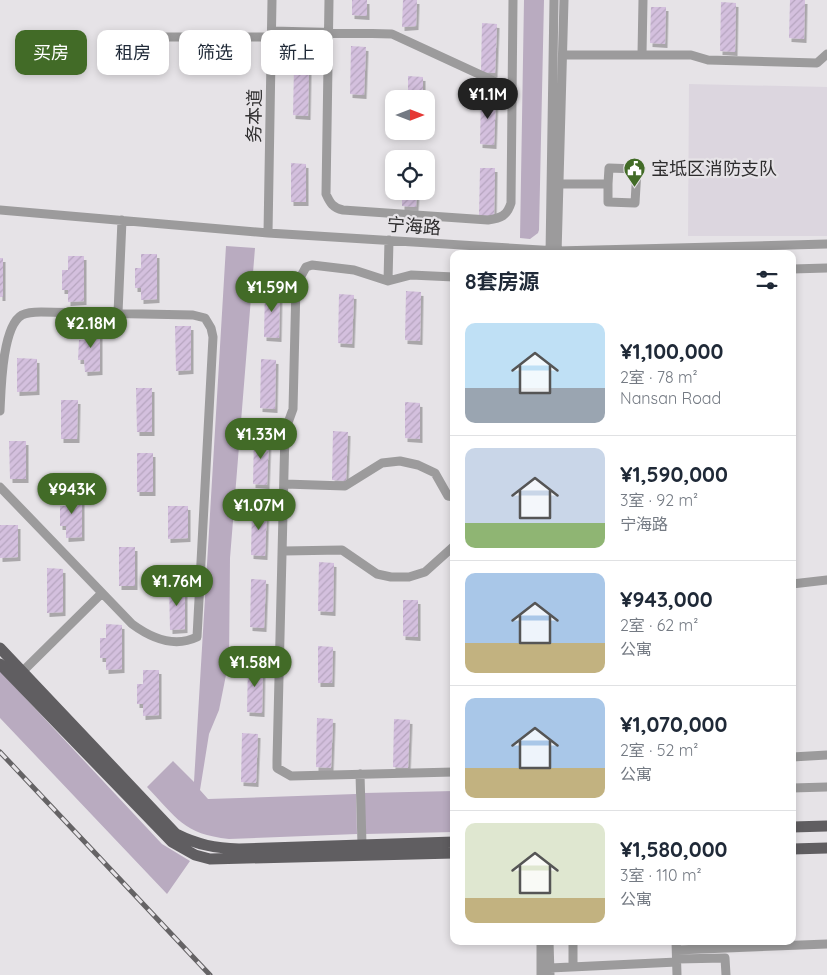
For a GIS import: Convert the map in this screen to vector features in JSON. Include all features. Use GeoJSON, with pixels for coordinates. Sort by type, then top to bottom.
{"type":"FeatureCollection","features":[{"type":"Feature","properties":{"kind":"main road"},"geometry":{"type":"LineString","coordinates":[[0,648],[176,834],[194,843],[212,848],[450,842]]}},
{"type":"Feature","properties":{"kind":"main road"},"geometry":{"type":"LineString","coordinates":[[0,664],[172,842],[195,855],[210,859],[450,853]]}},
{"type":"Feature","properties":{"kind":"main road"},"geometry":{"type":"LineString","coordinates":[[796,827],[827,826]]}},
{"type":"Feature","properties":{"kind":"main road"},"geometry":{"type":"LineString","coordinates":[[796,849],[827,848]]}},
{"type":"Feature","properties":{"kind":"street","name":"务本道"},"geometry":{"type":"LineString","coordinates":[[272,0],[272,30]]}},
{"type":"Feature","properties":{"kind":"street"},"geometry":{"type":"LineString","coordinates":[[329,0],[329,30]]}},
{"type":"Feature","properties":{"kind":"street"},"geometry":{"type":"LineString","coordinates":[[328,75],[326,194],[336,208],[488,220],[500,218],[508,211],[510,203],[513,0]]}},
{"type":"Feature","properties":{"kind":"street"},"geometry":{"type":"LineString","coordinates":[[553,250],[554,0]]}},
{"type":"Feature","properties":{"kind":"street"},"geometry":{"type":"LineString","coordinates":[[553,250],[559,184],[564,0]]}},
{"type":"Feature","properties":{"kind":"street"},"geometry":{"type":"LineString","coordinates":[[642,54],[643,0]]}},
{"type":"Feature","properties":{"kind":"street"},"geometry":{"type":"LineString","coordinates":[[333,32],[392,34],[511,89]]}},
{"type":"Feature","properties":{"kind":"street"},"geometry":{"type":"LineString","coordinates":[[169,36],[261,34]]}},
{"type":"Feature","properties":{"kind":"street"},"geometry":{"type":"LineString","coordinates":[[563,55],[690,55],[708,60],[817,63],[827,54]]}},
{"type":"Feature","properties":{"kind":"street","name":"务本道"},"geometry":{"type":"LineString","coordinates":[[268,233],[271,75]]}},
{"type":"Feature","properties":{"kind":"street"},"geometry":{"type":"LineString","coordinates":[[609,168],[636,169],[635,203],[608,202],[608,184],[609,168]]}},
{"type":"Feature","properties":{"kind":"street"},"geometry":{"type":"LineString","coordinates":[[559,184],[608,184]]}},
{"type":"Feature","properties":{"kind":"street","name":"宁海路"},"geometry":{"type":"LineString","coordinates":[[0,210],[268,233],[526,250]]}},
{"type":"Feature","properties":{"kind":"street"},"geometry":{"type":"LineString","coordinates":[[118,313],[122,220]]}},
{"type":"Feature","properties":{"kind":"street"},"geometry":{"type":"LineString","coordinates":[[388,281],[389,240]]}},
{"type":"Feature","properties":{"kind":"street","name":"宁海路"},"geometry":{"type":"LineString","coordinates":[[622,250],[827,244]]}},
{"type":"Feature","properties":{"kind":"street"},"geometry":{"type":"LineString","coordinates":[[450,277],[411,275],[388,281],[354,270],[312,265],[306,267],[296,285],[293,409],[285,431],[284,551],[277,768],[291,776],[450,772]]}},
{"type":"Feature","properties":{"kind":"street"},"geometry":{"type":"LineString","coordinates":[[796,269],[827,268]]}},
{"type":"Feature","properties":{"kind":"street"},"geometry":{"type":"LineString","coordinates":[[0,411],[3,362],[15,322],[21,316],[41,312],[193,315],[205,318],[212,328],[213,337],[197,637],[189,641],[175,642],[145,634],[132,624],[0,487]]}},
{"type":"Feature","properties":{"kind":"street"},"geometry":{"type":"LineString","coordinates":[[285,484],[344,486],[382,463],[400,461],[418,465],[435,473],[448,496],[450,496]]}},
{"type":"Feature","properties":{"kind":"street"},"geometry":{"type":"LineString","coordinates":[[284,551],[342,550],[376,574],[391,577],[409,577],[425,572],[450,550]]}},
{"type":"Feature","properties":{"kind":"street"},"geometry":{"type":"LineString","coordinates":[[796,584],[827,580]]}},
{"type":"Feature","properties":{"kind":"street"},"geometry":{"type":"LineString","coordinates":[[23,671],[102,593]]}},
{"type":"Feature","properties":{"kind":"street"},"geometry":{"type":"LineString","coordinates":[[796,757],[827,754]]}},
{"type":"Feature","properties":{"kind":"street"},"geometry":{"type":"LineString","coordinates":[[360,774],[362,845]]}},
{"type":"Feature","properties":{"kind":"street"},"geometry":{"type":"LineString","coordinates":[[796,788],[827,787]]}},
{"type":"Feature","properties":{"kind":"street"},"geometry":{"type":"LineString","coordinates":[[549,945],[550,971],[677,953],[827,944]]}},
{"type":"Feature","properties":{"kind":"street"},"geometry":{"type":"LineString","coordinates":[[541,945],[541,975]]}},
{"type":"Feature","properties":{"kind":"street"},"geometry":{"type":"LineString","coordinates":[[572,945],[573,967]]}},
{"type":"Feature","properties":{"kind":"street"},"geometry":{"type":"LineString","coordinates":[[677,953],[677,975]]}},
{"type":"Feature","properties":{"kind":"street"},"geometry":{"type":"LineString","coordinates":[[677,953],[725,958],[726,975]]}},
{"type":"Feature","properties":{"kind":"shaded area"},"geometry":{"type":"Polygon","coordinates":[[[524,0],[544,0],[539,230],[530,239],[520,238],[524,0]]]}},
{"type":"Feature","properties":{"kind":"shaded area"},"geometry":{"type":"Polygon","coordinates":[[[689,84],[827,87],[827,236],[688,236],[689,84]]]}},
{"type":"Feature","properties":{"kind":"shaded area"},"geometry":{"type":"Polygon","coordinates":[[[226,246],[255,248],[230,558],[229,660],[219,710],[209,734],[200,790],[208,799],[356,794],[357,834],[229,839],[214,837],[191,829],[182,823],[147,787],[173,761],[194,782],[226,246]]]}},
{"type":"Feature","properties":{"kind":"shaded area"},"geometry":{"type":"Polygon","coordinates":[[[0,671],[162,844],[190,861],[167,894],[0,718],[0,671]]]}},
{"type":"Feature","properties":{"kind":"shaded area"},"geometry":{"type":"Polygon","coordinates":[[[450,791],[450,832],[365,834],[364,793],[450,791]]]}},
{"type":"Feature","properties":{"kind":"building"},"geometry":{"type":"Polygon","coordinates":[[[352,0],[367,0],[367,16],[352,15],[352,0]]]}},
{"type":"Feature","properties":{"kind":"building"},"geometry":{"type":"Polygon","coordinates":[[[403,0],[417,0],[416,26],[402,27],[403,0]]]}},
{"type":"Feature","properties":{"kind":"building"},"geometry":{"type":"Polygon","coordinates":[[[790,0],[805,0],[804,39],[789,38],[790,0]]]}},
{"type":"Feature","properties":{"kind":"building"},"geometry":{"type":"Polygon","coordinates":[[[721,2],[736,3],[735,52],[720,51],[721,2]]]}},
{"type":"Feature","properties":{"kind":"building"},"geometry":{"type":"Polygon","coordinates":[[[651,7],[666,7],[665,44],[650,43],[651,7]]]}},
{"type":"Feature","properties":{"kind":"building"},"geometry":{"type":"Polygon","coordinates":[[[482,23],[497,24],[495,73],[481,72],[482,23]]]}},
{"type":"Feature","properties":{"kind":"building"},"geometry":{"type":"Polygon","coordinates":[[[351,46],[366,47],[364,95],[350,94],[351,46]]]}},
{"type":"Feature","properties":{"kind":"building"},"geometry":{"type":"Polygon","coordinates":[[[294,75],[309,75],[308,116],[293,115],[294,75]]]}},
{"type":"Feature","properties":{"kind":"building"},"geometry":{"type":"Polygon","coordinates":[[[408,76],[423,77],[423,90],[408,90],[408,76]]]}},
{"type":"Feature","properties":{"kind":"building"},"geometry":{"type":"Polygon","coordinates":[[[481,95],[496,96],[494,145],[480,144],[481,95]]]}},
{"type":"Feature","properties":{"kind":"building"},"geometry":{"type":"Polygon","coordinates":[[[291,163],[306,164],[306,202],[291,202],[291,163]]]}},
{"type":"Feature","properties":{"kind":"building"},"geometry":{"type":"Polygon","coordinates":[[[480,168],[495,168],[494,217],[479,216],[480,168]]]}},
{"type":"Feature","properties":{"kind":"building"},"geometry":{"type":"Polygon","coordinates":[[[402,200],[416,200],[416,207],[402,206],[402,200]]]}},
{"type":"Feature","properties":{"kind":"building"},"geometry":{"type":"Polygon","coordinates":[[[141,254],[157,254],[157,299],[141,300],[141,288],[135,288],[135,268],[141,268],[141,254]]]}},
{"type":"Feature","properties":{"kind":"building"},"geometry":{"type":"Polygon","coordinates":[[[68,256],[84,256],[84,301],[68,302],[68,290],[62,290],[62,270],[68,270],[68,256]]]}},
{"type":"Feature","properties":{"kind":"building"},"geometry":{"type":"Polygon","coordinates":[[[0,258],[3,258],[3,297],[0,297],[0,258]]]}},
{"type":"Feature","properties":{"kind":"building"},"geometry":{"type":"Polygon","coordinates":[[[265,288],[280,289],[279,338],[264,337],[265,288]]]}},
{"type":"Feature","properties":{"kind":"building"},"geometry":{"type":"Polygon","coordinates":[[[406,291],[421,292],[420,341],[405,340],[406,291]]]}},
{"type":"Feature","properties":{"kind":"building"},"geometry":{"type":"Polygon","coordinates":[[[339,294],[354,295],[352,344],[338,343],[339,294]]]}},
{"type":"Feature","properties":{"kind":"building"},"geometry":{"type":"Polygon","coordinates":[[[84,326],[100,327],[100,371],[85,372],[84,360],[78,360],[79,340],[84,340],[84,326]]]}},
{"type":"Feature","properties":{"kind":"building"},"geometry":{"type":"Polygon","coordinates":[[[175,326],[191,326],[191,370],[176,371],[175,326]]]}},
{"type":"Feature","properties":{"kind":"building"},"geometry":{"type":"Polygon","coordinates":[[[17,358],[37,359],[37,391],[17,392],[17,358]]]}},
{"type":"Feature","properties":{"kind":"building"},"geometry":{"type":"Polygon","coordinates":[[[261,359],[276,360],[275,409],[260,408],[261,359]]]}},
{"type":"Feature","properties":{"kind":"building"},"geometry":{"type":"Polygon","coordinates":[[[136,388],[152,388],[152,432],[137,432],[136,388]]]}},
{"type":"Feature","properties":{"kind":"building"},"geometry":{"type":"Polygon","coordinates":[[[61,400],[78,400],[77,439],[61,439],[61,400]]]}},
{"type":"Feature","properties":{"kind":"building"},"geometry":{"type":"Polygon","coordinates":[[[405,402],[420,403],[420,439],[405,438],[405,402]]]}},
{"type":"Feature","properties":{"kind":"building"},"geometry":{"type":"Polygon","coordinates":[[[333,431],[348,432],[346,481],[332,480],[333,431]]]}},
{"type":"Feature","properties":{"kind":"building"},"geometry":{"type":"Polygon","coordinates":[[[254,435],[269,436],[267,485],[253,484],[254,435]]]}},
{"type":"Feature","properties":{"kind":"building"},"geometry":{"type":"Polygon","coordinates":[[[9,441],[26,441],[26,479],[10,479],[9,441]]]}},
{"type":"Feature","properties":{"kind":"building"},"geometry":{"type":"Polygon","coordinates":[[[137,453],[153,453],[153,492],[137,492],[137,453]]]}},
{"type":"Feature","properties":{"kind":"building"},"geometry":{"type":"Polygon","coordinates":[[[66,492],[82,492],[82,537],[66,538],[66,526],[60,526],[60,506],[66,506],[66,492]]]}},
{"type":"Feature","properties":{"kind":"building"},"geometry":{"type":"Polygon","coordinates":[[[168,506],[188,506],[188,538],[168,539],[168,506]]]}},
{"type":"Feature","properties":{"kind":"building"},"geometry":{"type":"Polygon","coordinates":[[[252,506],[267,507],[265,556],[251,555],[252,506]]]}},
{"type":"Feature","properties":{"kind":"building"},"geometry":{"type":"Polygon","coordinates":[[[0,525],[18,525],[18,557],[0,558],[0,525]]]}},
{"type":"Feature","properties":{"kind":"building"},"geometry":{"type":"Polygon","coordinates":[[[119,547],[135,547],[135,586],[119,586],[119,547]]]}},
{"type":"Feature","properties":{"kind":"building"},"geometry":{"type":"Polygon","coordinates":[[[319,562],[334,563],[333,612],[318,611],[319,562]]]}},
{"type":"Feature","properties":{"kind":"building"},"geometry":{"type":"Polygon","coordinates":[[[47,568],[63,569],[63,612],[47,613],[47,568]]]}},
{"type":"Feature","properties":{"kind":"building"},"geometry":{"type":"Polygon","coordinates":[[[251,579],[266,580],[264,628],[250,627],[251,579]]]}},
{"type":"Feature","properties":{"kind":"building"},"geometry":{"type":"Polygon","coordinates":[[[169,585],[185,585],[185,629],[170,630],[169,585]]]}},
{"type":"Feature","properties":{"kind":"building"},"geometry":{"type":"Polygon","coordinates":[[[403,600],[418,600],[418,637],[403,636],[403,600]]]}},
{"type":"Feature","properties":{"kind":"building"},"geometry":{"type":"Polygon","coordinates":[[[106,624],[122,625],[122,669],[106,670],[106,658],[100,658],[100,638],[106,638],[106,624]]]}},
{"type":"Feature","properties":{"kind":"building"},"geometry":{"type":"Polygon","coordinates":[[[318,646],[333,647],[332,683],[318,683],[318,646]]]}},
{"type":"Feature","properties":{"kind":"building"},"geometry":{"type":"Polygon","coordinates":[[[248,663],[263,664],[262,713],[247,712],[248,663]]]}},
{"type":"Feature","properties":{"kind":"building"},"geometry":{"type":"Polygon","coordinates":[[[143,670],[159,670],[159,715],[143,716],[143,704],[137,704],[137,684],[143,684],[143,670]]]}},
{"type":"Feature","properties":{"kind":"building"},"geometry":{"type":"Polygon","coordinates":[[[317,718],[333,719],[331,768],[316,767],[317,718]]]}},
{"type":"Feature","properties":{"kind":"building"},"geometry":{"type":"Polygon","coordinates":[[[394,719],[410,720],[408,768],[393,767],[394,719]]]}},
{"type":"Feature","properties":{"kind":"building"},"geometry":{"type":"Polygon","coordinates":[[[242,733],[258,734],[256,783],[241,782],[242,733]]]}},
{"type":"Feature","properties":{"kind":"railway"},"geometry":{"type":"LineString","coordinates":[[0,752],[210,975]]}},
{"type":"Feature","properties":{"kind":"place","name":"宝坻区消防支队"},"geometry":{"type":"Point","coordinates":[635,187]}}]}
